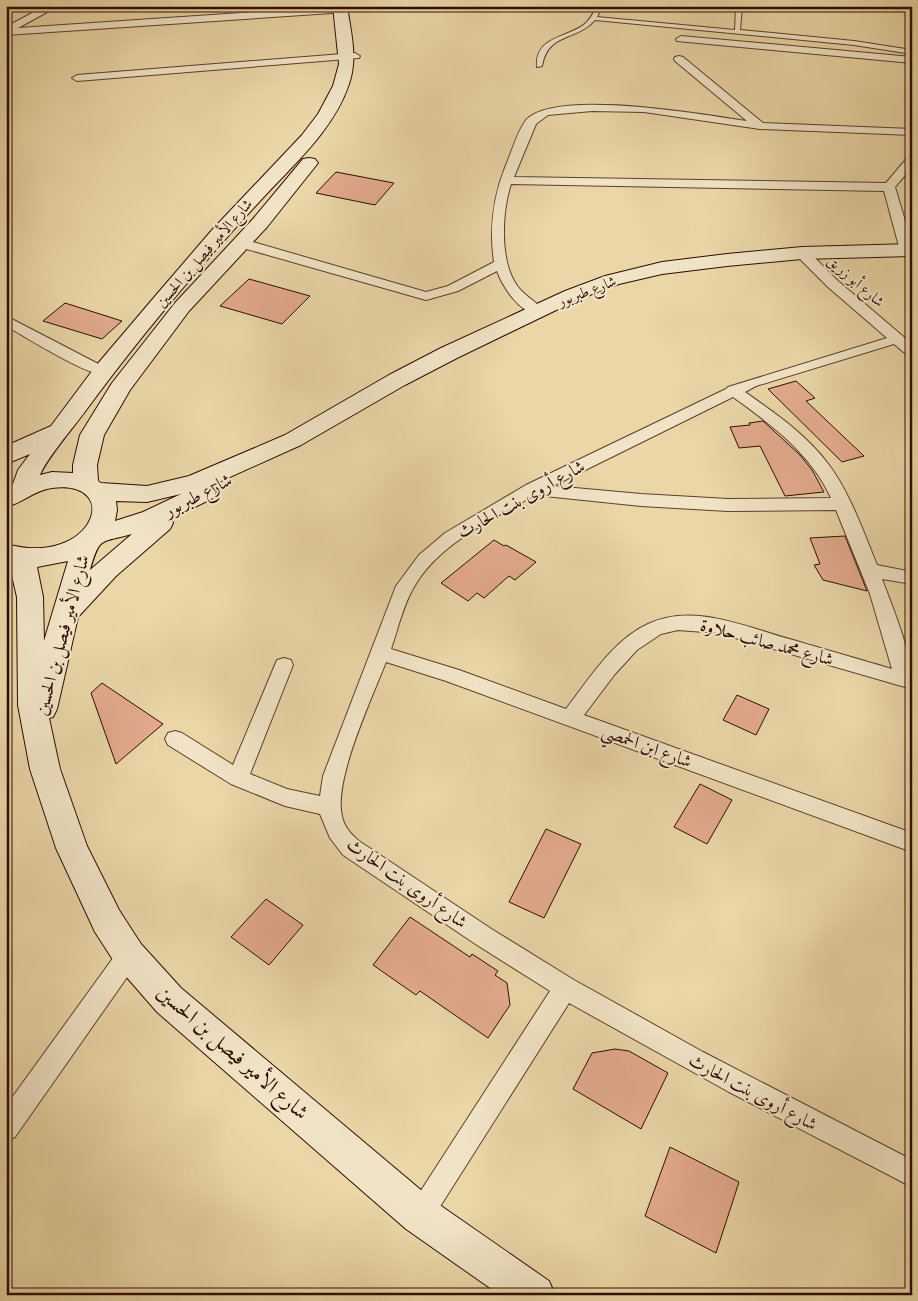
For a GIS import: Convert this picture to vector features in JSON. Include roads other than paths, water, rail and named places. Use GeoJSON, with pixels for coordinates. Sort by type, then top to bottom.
{"type":"FeatureCollection","features":[{"type":"Feature","properties":{"kind":"street"},"geometry":{"type":"LineString","coordinates":[[6,32],[22,21],[54,6]]}},
{"type":"Feature","properties":{"kind":"street"},"geometry":{"type":"LineString","coordinates":[[6,32],[214,12],[343,8]]}},
{"type":"Feature","properties":{"kind":"street","name":"شارع الأمير فيصل بن الحسين"},"geometry":{"type":"LineString","coordinates":[[37,729],[42,716],[64,617],[91,538],[101,526],[105,510],[104,502],[90,487],[84,465],[96,427],[108,407],[171,321],[241,243],[312,159],[340,114],[353,79],[343,8]]}},
{"type":"Feature","properties":{"kind":"street"},"geometry":{"type":"LineString","coordinates":[[681,39],[912,60]]}},
{"type":"Feature","properties":{"kind":"street"},"geometry":{"type":"LineString","coordinates":[[78,78],[351,56]]}},
{"type":"Feature","properties":{"kind":"street","name":"شارع الأمير فيصل بن الحسين"},"geometry":{"type":"LineString","coordinates":[[13,492],[103,372],[183,276],[255,194],[308,139],[326,115],[341,86],[351,56]]}},
{"type":"Feature","properties":{"kind":"street"},"geometry":{"type":"LineString","coordinates":[[679,59],[760,126]]}},
{"type":"Feature","properties":{"kind":"street"},"geometry":{"type":"LineString","coordinates":[[537,311],[510,285],[501,264],[497,213],[500,196],[531,122],[545,112],[592,108],[644,110],[760,126],[912,132]]}},
{"type":"Feature","properties":{"kind":"street"},"geometry":{"type":"LineString","coordinates":[[889,187],[912,159]]}},
{"type":"Feature","properties":{"kind":"street"},"geometry":{"type":"LineString","coordinates":[[506,180],[889,187]]}},
{"type":"Feature","properties":{"kind":"street"},"geometry":{"type":"LineString","coordinates":[[889,187],[909,250]]}},
{"type":"Feature","properties":{"kind":"street"},"geometry":{"type":"LineString","coordinates":[[255,194],[276,202]]}},
{"type":"Feature","properties":{"kind":"street"},"geometry":{"type":"LineString","coordinates":[[241,243],[430,296],[444,292],[501,264]]}},
{"type":"Feature","properties":{"kind":"street","name":"شارع طبربور"},"geometry":{"type":"LineString","coordinates":[[13,555],[31,559],[55,556],[77,548],[91,538],[131,526],[182,505],[272,456],[294,440],[412,371],[593,286],[644,272],[697,263],[802,253],[909,250]]}},
{"type":"Feature","properties":{"kind":"street","name":"شارع أبو زريق"},"geometry":{"type":"LineString","coordinates":[[802,253],[834,284],[912,352]]}},
{"type":"Feature","properties":{"kind":"street"},"geometry":{"type":"LineString","coordinates":[[6,320],[58,350],[103,372]]}},
{"type":"Feature","properties":{"kind":"street","name":"شارع أروى بنت الحارث"},"geometry":{"type":"LineString","coordinates":[[897,339],[809,364],[733,390],[532,489],[451,537],[425,559],[405,586],[333,776],[329,806],[330,818],[334,826],[341,838],[352,848],[433,904],[565,988],[724,1078],[912,1174]]}},
{"type":"Feature","properties":{"kind":"street"},"geometry":{"type":"LineString","coordinates":[[733,390],[776,422],[822,467],[842,504],[871,570],[908,681]]}},
{"type":"Feature","properties":{"kind":"street"},"geometry":{"type":"LineString","coordinates":[[6,456],[45,438],[64,425]]}},
{"type":"Feature","properties":{"kind":"street","name":"شارع طبربور"},"geometry":{"type":"LineString","coordinates":[[13,492],[56,480],[136,494],[181,488],[294,440]]}},
{"type":"Feature","properties":{"kind":"street"},"geometry":{"type":"LineString","coordinates":[[532,489],[641,500],[728,505],[842,504]]}},
{"type":"Feature","properties":{"kind":"street"},"geometry":{"type":"LineString","coordinates":[[64,617],[106,568],[182,505]]}},
{"type":"Feature","properties":{"kind":"street","name":"شارع الأمير فيصل بن الحسين"},"geometry":{"type":"LineString","coordinates":[[13,555],[25,570],[30,597],[31,694],[49,785],[72,848],[106,921],[129,955],[170,1000],[420,1215],[536,1295]]}},
{"type":"Feature","properties":{"kind":"street"},"geometry":{"type":"LineString","coordinates":[[871,570],[912,578]]}},
{"type":"Feature","properties":{"kind":"street","name":"شارع محمد صائب حلاوة"},"geometry":{"type":"LineString","coordinates":[[570,718],[611,666],[645,634],[656,628],[691,622],[718,626],[908,681]]}},
{"type":"Feature","properties":{"kind":"street","name":"شارع ابن الحمصي"},"geometry":{"type":"LineString","coordinates":[[381,653],[452,675],[912,842]]}},
{"type":"Feature","properties":{"kind":"street"},"geometry":{"type":"LineString","coordinates":[[238,778],[284,665]]}},
{"type":"Feature","properties":{"kind":"street"},"geometry":{"type":"LineString","coordinates":[[175,739],[238,778],[285,797],[329,806]]}},
{"type":"Feature","properties":{"kind":"street"},"geometry":{"type":"LineString","coordinates":[[6,1128],[129,955]]}},
{"type":"Feature","properties":{"kind":"street"},"geometry":{"type":"LineString","coordinates":[[420,1215],[565,988]]}},
{"type":"Feature","properties":{"kind":"lane"},"geometry":{"type":"LineString","coordinates":[[539,66],[543,51],[551,43],[585,28],[595,18],[600,6]]}},
{"type":"Feature","properties":{"kind":"lane"},"geometry":{"type":"LineString","coordinates":[[737,32],[739,6]]}},
{"type":"Feature","properties":{"kind":"lane"},"geometry":{"type":"LineString","coordinates":[[910,6],[911,19]]}},
{"type":"Feature","properties":{"kind":"lane"},"geometry":{"type":"LineString","coordinates":[[595,18],[854,43],[912,52]]}}]}
